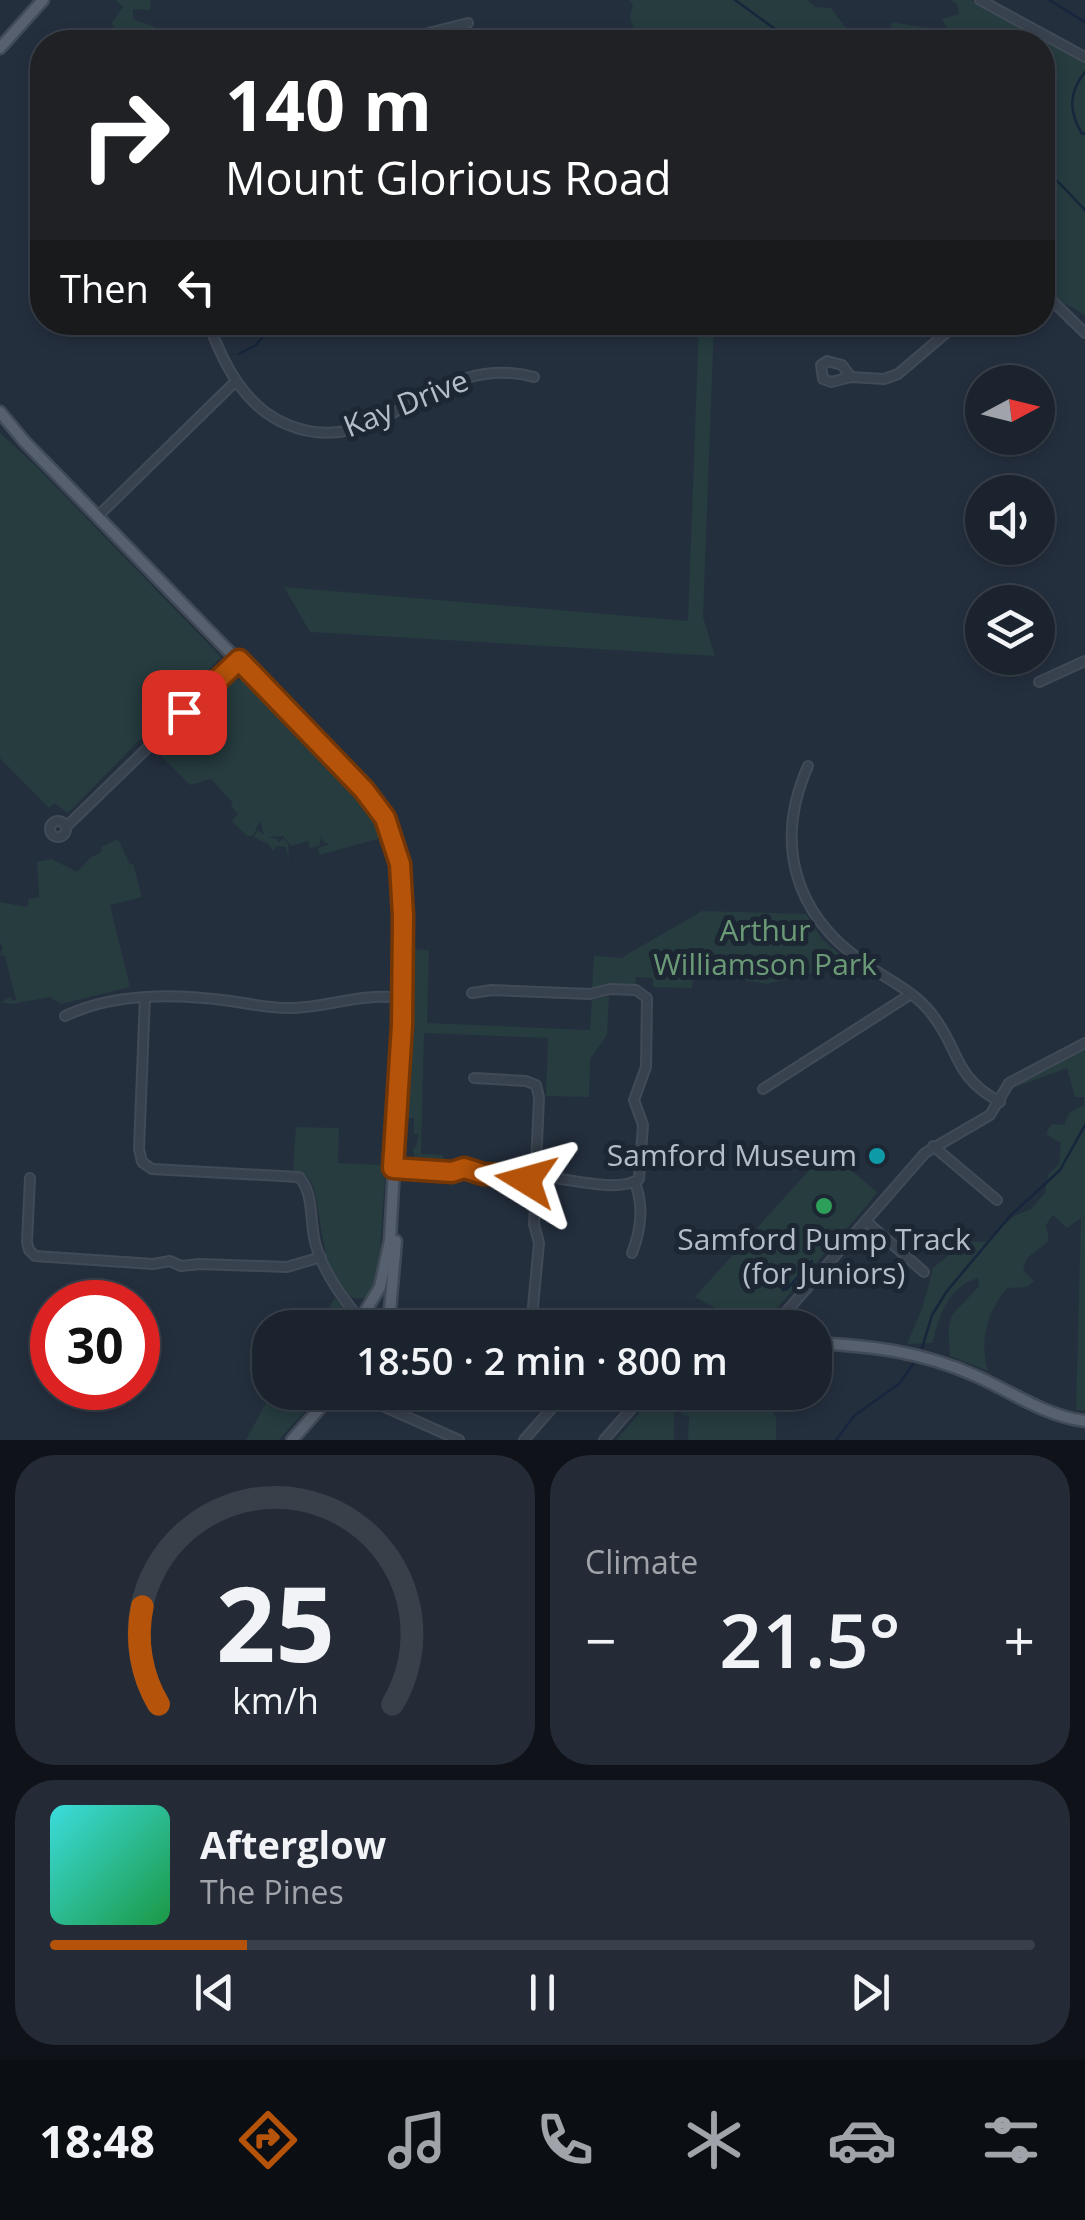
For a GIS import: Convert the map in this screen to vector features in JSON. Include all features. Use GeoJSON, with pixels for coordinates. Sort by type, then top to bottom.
{"type":"FeatureCollection","features":[{"type":"Feature","properties":{"kind":"main road"},"geometry":{"type":"LineString","coordinates":[[0,48],[43,0]]}},
{"type":"Feature","properties":{"kind":"main road"},"geometry":{"type":"LineString","coordinates":[[0,412],[364,790],[385,818],[400,864],[403,916],[392,1310]]}},
{"type":"Feature","properties":{"kind":"main road"},"geometry":{"type":"LineString","coordinates":[[368,1310],[380,1284],[390,1240],[396,1168]]}},
{"type":"Feature","properties":{"kind":"main road"},"geometry":{"type":"LineString","coordinates":[[380,1284],[393,1278]]}},
{"type":"Feature","properties":{"kind":"main road"},"geometry":{"type":"LineString","coordinates":[[370,1306],[382,1304],[386,1310]]}},
{"type":"Feature","properties":{"kind":"main road"},"geometry":{"type":"LineString","coordinates":[[832,1344],[906,1351],[952,1365],[1058,1416],[1085,1421]]}},
{"type":"Feature","properties":{"kind":"main road"},"geometry":{"type":"LineString","coordinates":[[292,1440],[318,1410]]}},
{"type":"Feature","properties":{"kind":"street"},"geometry":{"type":"LineString","coordinates":[[980,0],[1035,30]]}},
{"type":"Feature","properties":{"kind":"street"},"geometry":{"type":"LineString","coordinates":[[440,30],[468,23]]}},
{"type":"Feature","properties":{"kind":"street"},"geometry":{"type":"LineString","coordinates":[[1055,41],[1085,57]]}},
{"type":"Feature","properties":{"kind":"street"},"geometry":{"type":"LineString","coordinates":[[1055,303],[1085,333]]}},
{"type":"Feature","properties":{"kind":"street"},"geometry":{"type":"LineString","coordinates":[[98,516],[236,382],[214,335]]}},
{"type":"Feature","properties":{"kind":"street"},"geometry":{"type":"LineString","coordinates":[[852,377],[884,380],[898,374],[944,335]]}},
{"type":"Feature","properties":{"kind":"street","name":"Kay Drive"},"geometry":{"type":"LineString","coordinates":[[236,382],[270,416],[308,432],[328,434],[374,422],[460,378],[492,372],[534,377]]}},
{"type":"Feature","properties":{"kind":"street"},"geometry":{"type":"LineString","coordinates":[[66,827],[239,660]]}},
{"type":"Feature","properties":{"kind":"street"},"geometry":{"type":"LineString","coordinates":[[1039,682],[1085,662]]}},
{"type":"Feature","properties":{"kind":"street"},"geometry":{"type":"LineString","coordinates":[[808,766],[791,816],[794,868],[804,896],[830,934],[932,1014],[968,1080],[1000,1102]]}},
{"type":"Feature","properties":{"kind":"street"},"geometry":{"type":"LineString","coordinates":[[472,993],[492,990],[590,994],[610,989],[636,990],[647,998],[646,1067],[634,1100],[643,1125],[641,1174],[635,1183]]}},
{"type":"Feature","properties":{"kind":"street"},"geometry":{"type":"LineString","coordinates":[[763,1089],[911,994]]}},
{"type":"Feature","properties":{"kind":"street"},"geometry":{"type":"LineString","coordinates":[[65,1016],[85,1006],[145,997],[225,1000],[288,1008],[359,996],[392,996]]}},
{"type":"Feature","properties":{"kind":"street"},"geometry":{"type":"LineString","coordinates":[[145,997],[139,1149],[142,1162],[152,1168],[299,1177],[307,1190],[320,1257],[353,1310]]}},
{"type":"Feature","properties":{"kind":"street"},"geometry":{"type":"LineString","coordinates":[[790,1310],[932,1146],[990,1115],[1009,1083],[1085,1042]]}},
{"type":"Feature","properties":{"kind":"street"},"geometry":{"type":"LineString","coordinates":[[474,1078],[536,1085],[536,1167]]}},
{"type":"Feature","properties":{"kind":"street"},"geometry":{"type":"LineString","coordinates":[[932,1146],[997,1200]]}},
{"type":"Feature","properties":{"kind":"street"},"geometry":{"type":"LineString","coordinates":[[536,1167],[546,1177],[536,1187],[529,1185],[526,1176],[530,1168],[536,1167]]}},
{"type":"Feature","properties":{"kind":"street"},"geometry":{"type":"LineString","coordinates":[[396,1168],[452,1172],[464,1168],[483,1174],[526,1176]]}},
{"type":"Feature","properties":{"kind":"street"},"geometry":{"type":"LineString","coordinates":[[546,1177],[604,1185],[635,1183]]}},
{"type":"Feature","properties":{"kind":"street"},"geometry":{"type":"LineString","coordinates":[[30,1178],[28,1246],[35,1256],[153,1264],[170,1260],[180,1266],[278,1267],[320,1257]]}},
{"type":"Feature","properties":{"kind":"street"},"geometry":{"type":"LineString","coordinates":[[632,1253],[641,1203],[635,1183]]}},
{"type":"Feature","properties":{"kind":"street"},"geometry":{"type":"LineString","coordinates":[[533,1310],[539,1243],[534,1230],[536,1187]]}},
{"type":"Feature","properties":{"kind":"street"},"geometry":{"type":"LineString","coordinates":[[867,1222],[924,1272]]}},
{"type":"Feature","properties":{"kind":"street"},"geometry":{"type":"LineString","coordinates":[[346,1300],[370,1306]]}},
{"type":"Feature","properties":{"kind":"street"},"geometry":{"type":"LineString","coordinates":[[392,1410],[459,1440]]}},
{"type":"Feature","properties":{"kind":"street"},"geometry":{"type":"LineString","coordinates":[[524,1440],[550,1410]]}},
{"type":"Feature","properties":{"kind":"street"},"geometry":{"type":"LineString","coordinates":[[604,1440],[630,1410]]}},
{"type":"Feature","properties":{"kind":"green space"},"geometry":{"type":"Polygon","coordinates":[[[116,0],[151,0],[150,10],[133,9],[133,19],[155,27],[153,30],[116,30],[112,23],[123,7],[116,0]]]}},
{"type":"Feature","properties":{"kind":"green space"},"geometry":{"type":"Polygon","coordinates":[[[629,0],[808,0],[815,7],[831,8],[847,30],[636,30],[631,21],[633,6],[629,0]]]}},
{"type":"Feature","properties":{"kind":"green space"},"geometry":{"type":"Polygon","coordinates":[[[950,0],[971,0],[1028,30],[948,30],[942,19],[959,14],[957,4],[950,0]]]}},
{"type":"Feature","properties":{"kind":"green space"},"geometry":{"type":"Polygon","coordinates":[[[892,22],[938,30],[891,30],[892,22]]]}},
{"type":"Feature","properties":{"kind":"green space"},"geometry":{"type":"Polygon","coordinates":[[[1055,44],[1085,60],[1085,316],[1055,297],[1055,44]]]}},
{"type":"Feature","properties":{"kind":"green space"},"geometry":{"type":"Polygon","coordinates":[[[699,335],[714,335],[703,617],[715,656],[310,632],[284,587],[688,621],[699,335]]]}},
{"type":"Feature","properties":{"kind":"green space"},"geometry":{"type":"Polygon","coordinates":[[[0,433],[221,657],[68,813],[54,803],[49,808],[0,758],[0,433]]]}},
{"type":"Feature","properties":{"kind":"green space"},"geometry":{"type":"Polygon","coordinates":[[[244,678],[256,684],[365,797],[385,837],[319,855],[318,848],[330,844],[321,836],[320,845],[310,849],[308,841],[291,846],[283,836],[268,837],[278,843],[283,838],[288,843],[289,861],[286,847],[277,846],[273,851],[254,837],[258,830],[264,835],[260,821],[253,836],[247,836],[232,821],[238,814],[231,806],[233,803],[211,779],[190,785],[161,756],[175,730],[194,708],[217,689],[244,678]]]}},
{"type":"Feature","properties":{"kind":"green space"},"geometry":{"type":"Polygon","coordinates":[[[118,839],[130,865],[133,864],[142,897],[110,905],[130,987],[61,1004],[50,997],[12,1004],[0,1002],[11,997],[16,1000],[5,956],[0,955],[0,902],[27,907],[29,899],[39,897],[37,862],[52,859],[77,872],[102,852],[101,847],[118,839]]]}},
{"type":"Feature","properties":{"kind":"green space","name":"Arthur Williamson Park"},"geometry":{"type":"Polygon","coordinates":[[[702,911],[806,914],[822,939],[850,964],[767,984],[694,971],[692,988],[653,987],[653,978],[636,977],[635,987],[604,986],[592,990],[594,956],[621,958],[702,911]]]}},
{"type":"Feature","properties":{"kind":"green space"},"geometry":{"type":"Polygon","coordinates":[[[412,949],[429,950],[427,1023],[590,1030],[592,1000],[609,996],[607,1035],[590,1059],[589,1097],[546,1096],[548,1038],[424,1033],[421,1154],[443,1155],[445,1164],[415,1162],[413,1148],[419,1134],[414,1134],[414,1118],[406,1118],[412,949]]]}},
{"type":"Feature","properties":{"kind":"green space"},"geometry":{"type":"Polygon","coordinates":[[[1085,1048],[1085,1411],[1076,1410],[1081,1218],[1067,1228],[1053,1215],[1046,1225],[1049,1241],[1027,1258],[1023,1270],[1034,1281],[1027,1287],[1007,1288],[1000,1297],[985,1338],[988,1371],[950,1356],[950,1321],[979,1286],[978,1278],[959,1288],[946,1303],[933,1343],[907,1344],[933,1268],[965,1242],[985,1242],[1014,1216],[1031,1209],[1045,1193],[1048,1175],[1059,1164],[1061,1143],[1046,1134],[1051,1124],[1064,1125],[1070,1112],[1084,1105],[1084,1097],[1075,1097],[1067,1068],[1008,1090],[1085,1048]]]}},
{"type":"Feature","properties":{"kind":"green space"},"geometry":{"type":"Polygon","coordinates":[[[296,1127],[339,1128],[338,1163],[386,1165],[378,1277],[366,1298],[351,1297],[332,1272],[312,1184],[304,1174],[293,1170],[296,1127]]]}},
{"type":"Feature","properties":{"kind":"green space"},"geometry":{"type":"Polygon","coordinates":[[[827,1150],[877,1192],[777,1310],[711,1310],[714,1307],[695,1297],[827,1150]]]}},
{"type":"Feature","properties":{"kind":"green space"},"geometry":{"type":"Polygon","coordinates":[[[335,1298],[348,1310],[327,1310],[335,1298]]]}},
{"type":"Feature","properties":{"kind":"green space"},"geometry":{"type":"Polygon","coordinates":[[[262,1410],[306,1410],[279,1440],[246,1440],[262,1410]]]}},
{"type":"Feature","properties":{"kind":"green space"},"geometry":{"type":"Polygon","coordinates":[[[642,1410],[674,1410],[674,1440],[616,1440],[642,1410]]]}},
{"type":"Feature","properties":{"kind":"green space"},"geometry":{"type":"Polygon","coordinates":[[[681,1410],[772,1411],[776,1417],[776,1440],[688,1440],[689,1416],[682,1415],[681,1410]]]}},
{"type":"Feature","properties":{"kind":"waterway"},"geometry":{"type":"LineString","coordinates":[[735,0],[777,30]]}},
{"type":"Feature","properties":{"kind":"waterway"},"geometry":{"type":"LineString","coordinates":[[1049,0],[1085,22]]}},
{"type":"Feature","properties":{"kind":"waterway"},"geometry":{"type":"LineString","coordinates":[[1085,72],[1072,103],[1078,126],[1085,133]]}},
{"type":"Feature","properties":{"kind":"waterway"},"geometry":{"type":"LineString","coordinates":[[1055,179],[1085,210]]}},
{"type":"Feature","properties":{"kind":"waterway"},"geometry":{"type":"LineString","coordinates":[[239,354],[256,345],[264,335]]}},
{"type":"Feature","properties":{"kind":"waterway"},"geometry":{"type":"LineString","coordinates":[[920,1355],[932,1315],[947,1291],[1010,1216],[1060,1170],[1085,1125]]}},
{"type":"Feature","properties":{"kind":"waterway"},"geometry":{"type":"LineString","coordinates":[[783,1290],[812,1261]]}},
{"type":"Feature","properties":{"kind":"waterway"},"geometry":{"type":"LineString","coordinates":[[836,1440],[854,1416],[900,1383],[915,1361]]}},
{"type":"Feature","properties":{"kind":"place","name":"Samford Museum"},"geometry":{"type":"Point","coordinates":[877,1156]}},
{"type":"Feature","properties":{"kind":"place","name":"Samford Pump Track (for Juniors)"},"geometry":{"type":"Point","coordinates":[824,1206]}},
{"type":"Feature","properties":{"kind":"route"},"geometry":{"type":"LineString","coordinates":[[184,712],[239,660],[364,790],[385,818],[400,864],[403,916],[402,1025],[393,1168],[452,1172],[464,1168],[483,1174],[526,1176],[526,1180]]}}]}
